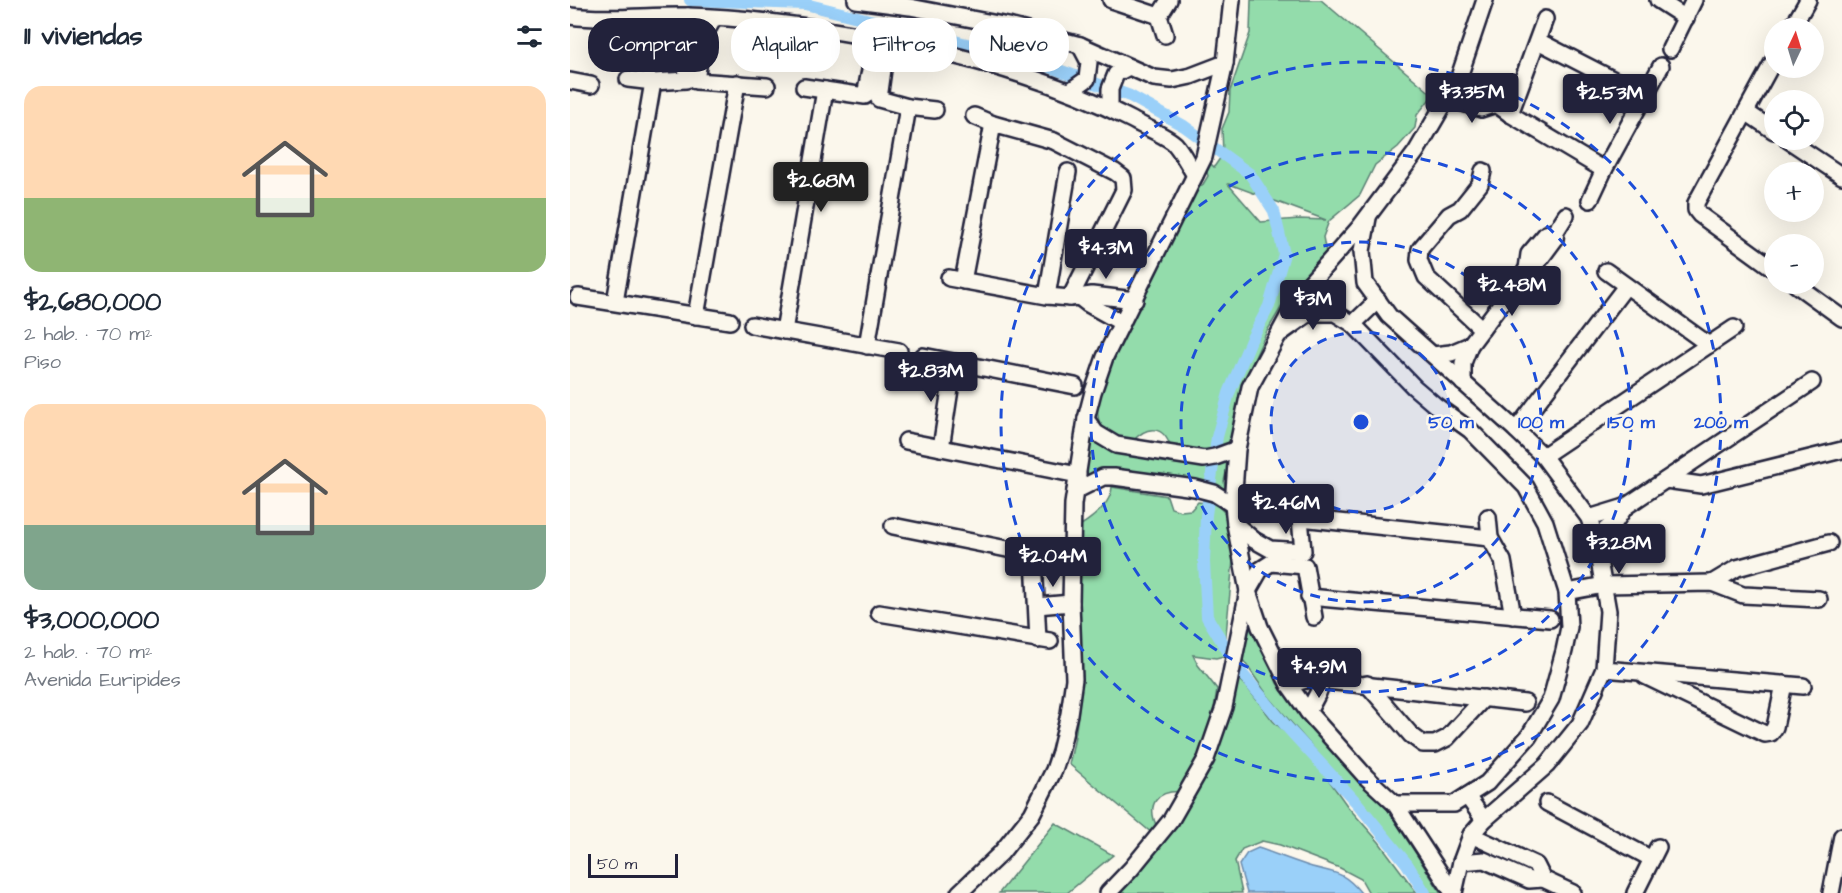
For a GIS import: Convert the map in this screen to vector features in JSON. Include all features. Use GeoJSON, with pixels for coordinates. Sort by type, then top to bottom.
{"type":"FeatureCollection","features":[{"type":"Feature","properties":{"kind":"street"},"geometry":{"type":"LineString","coordinates":[[856,0],[910,4],[1008,26],[1080,45],[1154,78],[1172,80],[1191,76],[1225,63]]}},
{"type":"Feature","properties":{"kind":"street"},"geometry":{"type":"LineString","coordinates":[[1111,0],[1159,16]]}},
{"type":"Feature","properties":{"kind":"street"},"geometry":{"type":"LineString","coordinates":[[1165,35],[1159,16],[1169,0]]}},
{"type":"Feature","properties":{"kind":"street"},"geometry":{"type":"LineString","coordinates":[[1453,893],[1395,804],[1366,777],[1308,712],[1289,685],[1260,627],[1248,591],[1234,524],[1233,505],[1237,448],[1250,387],[1301,292],[1369,217],[1416,152],[1458,80],[1485,0]]}},
{"type":"Feature","properties":{"kind":"street"},"geometry":{"type":"LineString","coordinates":[[1658,0],[1686,18]]}},
{"type":"Feature","properties":{"kind":"street"},"geometry":{"type":"LineString","coordinates":[[1670,50],[1694,0]]}},
{"type":"Feature","properties":{"kind":"street"},"geometry":{"type":"LineString","coordinates":[[1798,18],[1808,0]]}},
{"type":"Feature","properties":{"kind":"street"},"geometry":{"type":"LineString","coordinates":[[959,893],[1001,853],[1032,814],[1054,770],[1069,714],[1074,678],[1071,603],[1075,490],[1086,419],[1105,357],[1204,157],[1225,63],[1230,1]]}},
{"type":"Feature","properties":{"kind":"street"},"geometry":{"type":"LineString","coordinates":[[570,16],[588,19],[688,16],[714,18]]}},
{"type":"Feature","properties":{"kind":"street"},"geometry":{"type":"LineString","coordinates":[[688,16],[691,80]]}},
{"type":"Feature","properties":{"kind":"street"},"geometry":{"type":"LineString","coordinates":[[719,18],[799,25],[852,34]]}},
{"type":"Feature","properties":{"kind":"street"},"geometry":{"type":"LineString","coordinates":[[1510,114],[1545,19]]}},
{"type":"Feature","properties":{"kind":"street"},"geometry":{"type":"LineString","coordinates":[[1538,41],[1645,96]]}},
{"type":"Feature","properties":{"kind":"street"},"geometry":{"type":"LineString","coordinates":[[1070,91],[1087,79],[1089,62],[1080,45]]}},
{"type":"Feature","properties":{"kind":"street"},"geometry":{"type":"LineString","coordinates":[[957,56],[1070,91],[1110,108],[1174,143],[1195,175]]}},
{"type":"Feature","properties":{"kind":"street"},"geometry":{"type":"LineString","coordinates":[[1590,200],[1661,66]]}},
{"type":"Feature","properties":{"kind":"street"},"geometry":{"type":"LineString","coordinates":[[1110,108],[1110,89],[1116,74],[1129,67]]}},
{"type":"Feature","properties":{"kind":"street"},"geometry":{"type":"LineString","coordinates":[[691,80],[693,72]]}},
{"type":"Feature","properties":{"kind":"street"},"geometry":{"type":"LineString","coordinates":[[872,72],[872,98]]}},
{"type":"Feature","properties":{"kind":"street"},"geometry":{"type":"LineString","coordinates":[[872,98],[881,72]]}},
{"type":"Feature","properties":{"kind":"street"},"geometry":{"type":"LineString","coordinates":[[1764,78],[1696,203],[1696,210],[1700,215],[1764,262]]}},
{"type":"Feature","properties":{"kind":"street"},"geometry":{"type":"LineString","coordinates":[[628,79],[653,82],[691,80],[767,86]]}},
{"type":"Feature","properties":{"kind":"street"},"geometry":{"type":"LineString","coordinates":[[1458,80],[1488,94],[1496,104],[1510,114],[1604,171]]}},
{"type":"Feature","properties":{"kind":"street"},"geometry":{"type":"LineString","coordinates":[[570,81],[591,85]]}},
{"type":"Feature","properties":{"kind":"street"},"geometry":{"type":"LineString","coordinates":[[615,302],[653,82]]}},
{"type":"Feature","properties":{"kind":"street"},"geometry":{"type":"LineString","coordinates":[[696,316],[736,83]]}},
{"type":"Feature","properties":{"kind":"street"},"geometry":{"type":"LineString","coordinates":[[804,87],[935,110]]}},
{"type":"Feature","properties":{"kind":"street"},"geometry":{"type":"LineString","coordinates":[[784,331],[825,90]]}},
{"type":"Feature","properties":{"kind":"street"},"geometry":{"type":"LineString","coordinates":[[1448,98],[1481,109],[1496,104]]}},
{"type":"Feature","properties":{"kind":"street"},"geometry":{"type":"LineString","coordinates":[[867,346],[908,107]]}},
{"type":"Feature","properties":{"kind":"street"},"geometry":{"type":"LineString","coordinates":[[1746,112],[1764,124]]}},
{"type":"Feature","properties":{"kind":"street"},"geometry":{"type":"LineString","coordinates":[[974,116],[993,124],[1054,141],[1115,171],[1123,178],[1124,190],[1074,297]]}},
{"type":"Feature","properties":{"kind":"street"},"geometry":{"type":"LineString","coordinates":[[993,124],[956,280],[1047,296],[1092,295],[1134,300]]}},
{"type":"Feature","properties":{"kind":"street"},"geometry":{"type":"LineString","coordinates":[[1805,150],[1840,171]]}},
{"type":"Feature","properties":{"kind":"street"},"geometry":{"type":"LineString","coordinates":[[1482,329],[1426,277],[1419,260],[1420,249],[1449,215],[1454,202],[1473,178],[1486,167]]}},
{"type":"Feature","properties":{"kind":"street"},"geometry":{"type":"LineString","coordinates":[[1047,296],[1068,172]]}},
{"type":"Feature","properties":{"kind":"street"},"geometry":{"type":"LineString","coordinates":[[1463,383],[1463,363],[1470,345],[1527,269],[1538,262],[1555,239],[1556,231],[1566,215]]}},
{"type":"Feature","properties":{"kind":"street"},"geometry":{"type":"LineString","coordinates":[[1369,217],[1362,251],[1365,283],[1389,316],[1543,456],[1589,518],[1595,538],[1608,611],[1604,669],[1580,724],[1547,765],[1484,820],[1471,835],[1453,893]]}},
{"type":"Feature","properties":{"kind":"street"},"geometry":{"type":"LineString","coordinates":[[1606,271],[1709,345]]}},
{"type":"Feature","properties":{"kind":"street"},"geometry":{"type":"LineString","coordinates":[[1516,430],[1626,286]]}},
{"type":"Feature","properties":{"kind":"street"},"geometry":{"type":"LineString","coordinates":[[1809,294],[1842,318]]}},
{"type":"Feature","properties":{"kind":"street"},"geometry":{"type":"LineString","coordinates":[[578,297],[730,321]]}},
{"type":"Feature","properties":{"kind":"street"},"geometry":{"type":"LineString","coordinates":[[1074,297],[1122,323]]}},
{"type":"Feature","properties":{"kind":"street"},"geometry":{"type":"LineString","coordinates":[[1353,324],[1378,300]]}},
{"type":"Feature","properties":{"kind":"street"},"geometry":{"type":"LineString","coordinates":[[1276,337],[1310,313],[1335,313],[1353,324],[1414,387],[1470,430],[1526,487],[1545,522],[1567,592],[1569,627],[1551,699],[1529,736],[1487,783],[1454,804],[1395,804]]}},
{"type":"Feature","properties":{"kind":"street"},"geometry":{"type":"LineString","coordinates":[[752,324],[899,351]]}},
{"type":"Feature","properties":{"kind":"street"},"geometry":{"type":"LineString","coordinates":[[1543,456],[1734,328]]}},
{"type":"Feature","properties":{"kind":"street"},"geometry":{"type":"LineString","coordinates":[[1433,355],[1451,353],[1470,345]]}},
{"type":"Feature","properties":{"kind":"street"},"geometry":{"type":"LineString","coordinates":[[923,356],[1076,386]]}},
{"type":"Feature","properties":{"kind":"street"},"geometry":{"type":"LineString","coordinates":[[941,448],[954,363]]}},
{"type":"Feature","properties":{"kind":"street"},"geometry":{"type":"LineString","coordinates":[[1589,518],[1625,507],[1812,382]]}},
{"type":"Feature","properties":{"kind":"street"},"geometry":{"type":"LineString","coordinates":[[1086,419],[1096,433],[1116,445],[1210,458],[1237,448]]}},
{"type":"Feature","properties":{"kind":"street"},"geometry":{"type":"LineString","coordinates":[[906,441],[1078,475]]}},
{"type":"Feature","properties":{"kind":"street"},"geometry":{"type":"LineString","coordinates":[[1666,480],[1701,485],[1842,450]]}},
{"type":"Feature","properties":{"kind":"street"},"geometry":{"type":"LineString","coordinates":[[1075,490],[1103,477],[1114,477],[1196,488],[1214,493],[1233,505]]}},
{"type":"Feature","properties":{"kind":"street"},"geometry":{"type":"LineString","coordinates":[[1108,893],[1171,820],[1206,759],[1221,715],[1248,591],[1270,556],[1303,551],[1299,497]]}},
{"type":"Feature","properties":{"kind":"street"},"geometry":{"type":"LineString","coordinates":[[1595,538],[1615,522],[1625,507]]}},
{"type":"Feature","properties":{"kind":"street"},"geometry":{"type":"LineString","coordinates":[[1488,517],[1490,538],[1503,561],[1513,616]]}},
{"type":"Feature","properties":{"kind":"street"},"geometry":{"type":"LineString","coordinates":[[1301,518],[1490,538]]}},
{"type":"Feature","properties":{"kind":"street"},"geometry":{"type":"LineString","coordinates":[[1234,524],[1270,556],[1305,566],[1314,617]]}},
{"type":"Feature","properties":{"kind":"street"},"geometry":{"type":"LineString","coordinates":[[879,613],[1044,640],[1037,606],[1032,554],[893,526]]}},
{"type":"Feature","properties":{"kind":"street"},"geometry":{"type":"LineString","coordinates":[[1712,583],[1737,568],[1829,543]]}},
{"type":"Feature","properties":{"kind":"street"},"geometry":{"type":"LineString","coordinates":[[1567,592],[1604,585],[1712,583],[1743,595],[1819,599]]}},
{"type":"Feature","properties":{"kind":"street"},"geometry":{"type":"LineString","coordinates":[[1309,597],[1550,620]]}},
{"type":"Feature","properties":{"kind":"street"},"geometry":{"type":"LineString","coordinates":[[1037,606],[1071,603]]}},
{"type":"Feature","properties":{"kind":"street"},"geometry":{"type":"LineString","coordinates":[[1604,669],[1803,686]]}},
{"type":"Feature","properties":{"kind":"street"},"geometry":{"type":"LineString","coordinates":[[1637,672],[1764,734],[1771,733],[1775,727],[1784,684]]}},
{"type":"Feature","properties":{"kind":"street"},"geometry":{"type":"LineString","coordinates":[[1289,685],[1309,679],[1323,680],[1525,703]]}},
{"type":"Feature","properties":{"kind":"street"},"geometry":{"type":"LineString","coordinates":[[1308,712],[1323,680]]}},
{"type":"Feature","properties":{"kind":"street"},"geometry":{"type":"LineString","coordinates":[[1367,684],[1411,735],[1423,744],[1435,744],[1447,738],[1484,698]]}},
{"type":"Feature","properties":{"kind":"street"},"geometry":{"type":"LineString","coordinates":[[1467,796],[1484,820]]}},
{"type":"Feature","properties":{"kind":"street"},"geometry":{"type":"LineString","coordinates":[[1547,803],[1655,853],[1635,893]]}},
{"type":"Feature","properties":{"kind":"street"},"geometry":{"type":"LineString","coordinates":[[1471,835],[1536,865],[1543,879],[1562,891]]}},
{"type":"Feature","properties":{"kind":"street"},"geometry":{"type":"LineString","coordinates":[[1831,893],[1842,836]]}},
{"type":"Feature","properties":{"kind":"street"},"geometry":{"type":"LineString","coordinates":[[1461,862],[1484,860],[1529,880],[1543,879]]}},
{"type":"Feature","properties":{"kind":"green space"},"geometry":{"type":"Polygon","coordinates":[[[1251,0],[1321,0],[1433,95],[1417,115],[1415,128],[1398,147],[1375,165],[1360,195],[1329,221],[1323,237],[1326,253],[1294,286],[1267,331],[1251,366],[1239,400],[1231,443],[1210,454],[1171,448],[1164,435],[1155,430],[1144,432],[1133,441],[1121,438],[1112,435],[1101,426],[1098,391],[1195,187],[1202,186],[1208,176],[1205,166],[1208,161],[1214,167],[1223,154],[1222,129],[1229,112],[1230,91],[1250,33],[1251,0]],[[1228,184],[1261,222],[1299,219],[1326,220],[1228,184]]]}},
{"type":"Feature","properties":{"kind":"green space"},"geometry":{"type":"Polygon","coordinates":[[[1089,436],[1115,451],[1210,467],[1229,460],[1224,481],[1226,496],[1217,492],[1082,482],[1089,436]]]}},
{"type":"Feature","properties":{"kind":"green space"},"geometry":{"type":"Polygon","coordinates":[[[1112,487],[1167,496],[1171,508],[1181,511],[1191,510],[1198,502],[1216,504],[1229,517],[1233,560],[1224,656],[1216,658],[1193,655],[1217,689],[1211,727],[1185,792],[1167,793],[1156,800],[1153,812],[1158,829],[1153,834],[1069,764],[1079,706],[1081,677],[1075,529],[1104,506],[1112,487]]]}},
{"type":"Feature","properties":{"kind":"green space"},"geometry":{"type":"Polygon","coordinates":[[[1249,614],[1277,683],[1389,811],[1441,893],[1430,893],[1394,841],[1268,696],[1236,650],[1249,614]]]}},
{"type":"Feature","properties":{"kind":"green space"},"geometry":{"type":"Polygon","coordinates":[[[1228,668],[1273,721],[1323,772],[1417,893],[1369,893],[1361,879],[1340,868],[1280,845],[1262,841],[1242,849],[1235,861],[1242,893],[1118,893],[1169,833],[1190,804],[1218,744],[1228,668]]]}},
{"type":"Feature","properties":{"kind":"green space"},"geometry":{"type":"Polygon","coordinates":[[[1055,823],[1113,855],[1067,893],[999,893],[1055,823]]]}},
{"type":"Feature","properties":{"kind":"water"},"geometry":{"type":"Polygon","coordinates":[[[1258,848],[1341,875],[1361,893],[1247,893],[1239,865],[1247,853],[1258,848]]]}},
{"type":"Feature","properties":{"kind":"waterway"},"geometry":{"type":"LineString","coordinates":[[690,0],[805,4],[1031,60],[1130,96],[1184,126],[1250,174],[1274,211],[1284,254],[1269,306],[1251,340],[1229,393],[1217,437],[1206,515],[1204,562],[1207,617],[1240,671],[1286,726],[1357,803],[1407,864],[1425,893]]}}]}
